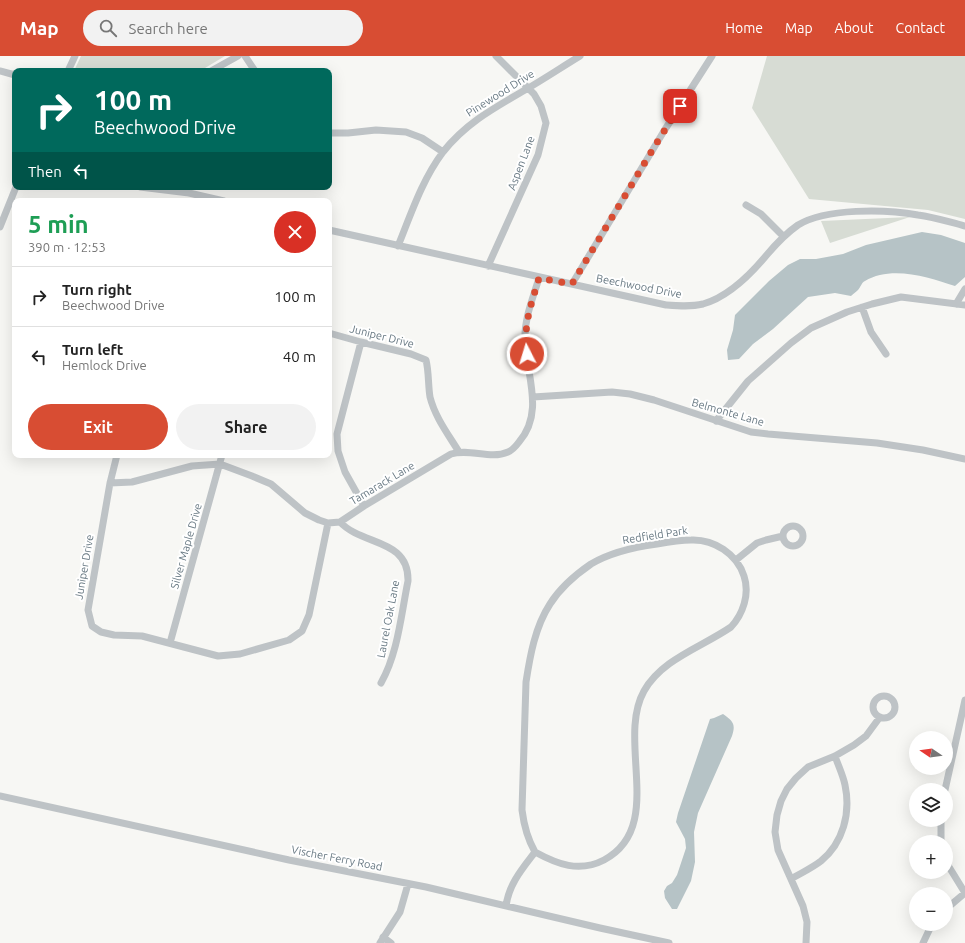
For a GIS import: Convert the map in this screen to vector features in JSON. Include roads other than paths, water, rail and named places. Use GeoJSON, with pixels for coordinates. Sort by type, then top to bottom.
{"type":"FeatureCollection","features":[{"type":"Feature","properties":{"kind":"street"},"geometry":{"type":"LineString","coordinates":[[69,68],[75,56]]}},
{"type":"Feature","properties":{"kind":"street"},"geometry":{"type":"LineString","coordinates":[[216,68],[238,56]]}},
{"type":"Feature","properties":{"kind":"street"},"geometry":{"type":"LineString","coordinates":[[245,56],[253,68]]}},
{"type":"Feature","properties":{"kind":"street","name":"Aspen Lane"},"geometry":{"type":"LineString","coordinates":[[488,266],[538,155],[546,123],[541,106],[534,94],[496,56]]}},
{"type":"Feature","properties":{"kind":"street","name":"Pinewood Drive"},"geometry":{"type":"LineString","coordinates":[[398,246],[430,172],[443,152],[464,130],[480,117],[580,56]]}},
{"type":"Feature","properties":{"kind":"street"},"geometry":{"type":"LineString","coordinates":[[572,284],[664,131],[712,56]]}},
{"type":"Feature","properties":{"kind":"street"},"geometry":{"type":"LineString","coordinates":[[0,71],[12,74]]}},
{"type":"Feature","properties":{"kind":"street"},"geometry":{"type":"LineString","coordinates":[[332,133],[376,130],[406,132],[422,138],[443,152]]}},
{"type":"Feature","properties":{"kind":"street"},"geometry":{"type":"LineString","coordinates":[[1,223],[15,190]]}},
{"type":"Feature","properties":{"kind":"street"},"geometry":{"type":"LineString","coordinates":[[165,190],[190,193],[205,198]]}},
{"type":"Feature","properties":{"kind":"street"},"geometry":{"type":"LineString","coordinates":[[746,205],[761,214],[783,236]]}},
{"type":"Feature","properties":{"kind":"street","name":"Beechwood Drive"},"geometry":{"type":"LineString","coordinates":[[332,231],[539,278],[666,305],[682,307],[703,304],[729,291],[750,274],[783,236],[809,220],[825,215],[882,212],[916,214],[965,226]]}},
{"type":"Feature","properties":{"kind":"street","name":"Tamarack Lane"},"geometry":{"type":"LineString","coordinates":[[328,523],[340,522],[438,462],[459,452],[498,455],[513,450],[527,431],[533,409],[533,397],[525,340],[526,322],[539,278]]}},
{"type":"Feature","properties":{"kind":"street"},"geometry":{"type":"LineString","coordinates":[[956,304],[965,289]]}},
{"type":"Feature","properties":{"kind":"street"},"geometry":{"type":"LineString","coordinates":[[716,421],[748,381],[790,343],[811,328],[847,312],[901,297],[965,305]]}},
{"type":"Feature","properties":{"kind":"street"},"geometry":{"type":"LineString","coordinates":[[862,307],[871,332],[886,354]]}},
{"type":"Feature","properties":{"kind":"street","name":"Juniper Drive"},"geometry":{"type":"LineString","coordinates":[[332,334],[411,354],[426,360],[430,396],[435,413],[459,452]]}},
{"type":"Feature","properties":{"kind":"street"},"geometry":{"type":"LineString","coordinates":[[361,342],[337,434],[338,451],[345,472],[364,506]]}},
{"type":"Feature","properties":{"kind":"street","name":"Belmonte Lane"},"geometry":{"type":"LineString","coordinates":[[533,397],[612,392],[630,394],[654,400],[751,432],[877,443],[923,450],[965,459]]}},
{"type":"Feature","properties":{"kind":"street","name":"Juniper Drive"},"geometry":{"type":"LineString","coordinates":[[116,458],[110,483],[88,610],[92,626],[98,631],[114,635],[142,636],[170,643]]}},
{"type":"Feature","properties":{"kind":"street","name":"Silver Maple Drive"},"geometry":{"type":"LineString","coordinates":[[170,643],[221,458]]}},
{"type":"Feature","properties":{"kind":"street"},"geometry":{"type":"LineString","coordinates":[[110,483],[132,482],[192,466],[220,464],[271,484],[305,513],[328,523],[309,615],[302,631],[289,640],[240,654],[218,656],[170,643]]}},
{"type":"Feature","properties":{"kind":"street","name":"Laurel Oak Lane"},"geometry":{"type":"LineString","coordinates":[[340,522],[350,530],[394,551],[404,560],[408,570],[408,581],[394,652],[390,665],[381,683]]}},
{"type":"Feature","properties":{"kind":"street"},"geometry":{"type":"LineString","coordinates":[[736,560],[757,543],[783,536]]}},
{"type":"Feature","properties":{"kind":"street","name":"Redfield Park"},"geometry":{"type":"LineString","coordinates":[[692,540],[710,543],[732,555],[744,574],[746,583],[746,595],[743,609],[738,620],[722,633],[664,667],[651,681],[639,702],[636,716],[635,736],[636,813],[632,830],[624,844],[605,859],[589,865],[565,865],[552,861],[535,852],[525,831],[522,810],[526,682],[529,662],[539,626],[549,605],[560,590],[570,580],[592,564],[615,553],[641,546],[692,540]]}},
{"type":"Feature","properties":{"kind":"street"},"geometry":{"type":"LineString","coordinates":[[947,783],[965,700]]}},
{"type":"Feature","properties":{"kind":"street"},"geometry":{"type":"LineString","coordinates":[[806,943],[807,922],[803,906],[778,850],[775,832],[781,801],[792,784],[808,767],[835,756],[854,745],[866,736],[880,717]]}},
{"type":"Feature","properties":{"kind":"street"},"geometry":{"type":"LineString","coordinates":[[792,879],[821,861],[832,850],[842,834],[848,802],[845,784],[835,756]]}},
{"type":"Feature","properties":{"kind":"street","name":"Vischer Ferry Road"},"geometry":{"type":"LineString","coordinates":[[0,796],[242,850],[408,884],[669,943]]}},
{"type":"Feature","properties":{"kind":"street"},"geometry":{"type":"LineString","coordinates":[[506,906],[507,895],[515,878],[535,852]]}},
{"type":"Feature","properties":{"kind":"street"},"geometry":{"type":"LineString","coordinates":[[953,873],[965,893],[953,903]]}},
{"type":"Feature","properties":{"kind":"street"},"geometry":{"type":"LineString","coordinates":[[391,943],[381,940],[400,912],[408,884]]}},
{"type":"Feature","properties":{"kind":"street"},"geometry":{"type":"LineString","coordinates":[[923,943],[929,931]]}}]}
